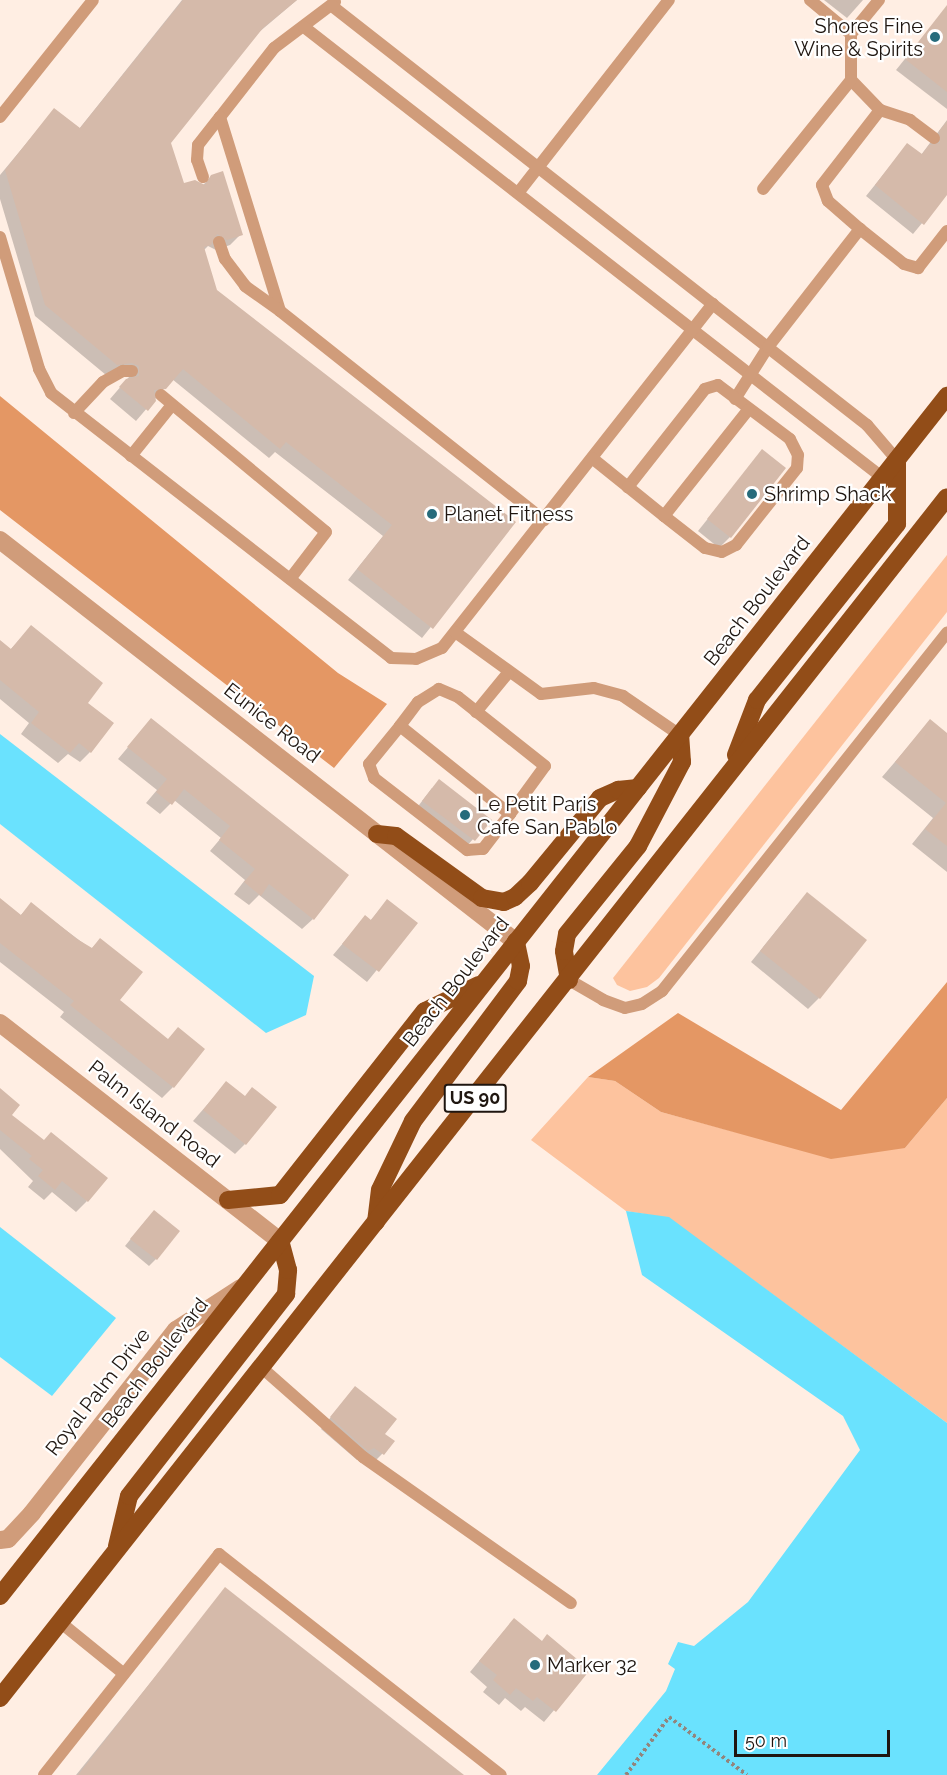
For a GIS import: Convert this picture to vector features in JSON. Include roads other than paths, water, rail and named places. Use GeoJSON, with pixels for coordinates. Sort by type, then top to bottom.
{"type":"FeatureCollection","features":[{"type":"Feature","properties":{"kind":"highway","name":"Beach Boulevard"},"geometry":{"type":"LineString","coordinates":[[0,1596],[947,396]]}},
{"type":"Feature","properties":{"kind":"highway"},"geometry":{"type":"LineString","coordinates":[[729,773],[757,700],[897,524],[897,460]]}},
{"type":"Feature","properties":{"kind":"highway","name":"US 90"},"geometry":{"type":"LineString","coordinates":[[0,1698],[569,980],[729,773],[944,506]]}},
{"type":"Feature","properties":{"kind":"highway"},"geometry":{"type":"LineString","coordinates":[[569,980],[564,951],[567,934],[638,846],[682,762],[680,735]]}},
{"type":"Feature","properties":{"kind":"highway"},"geometry":{"type":"LineString","coordinates":[[377,834],[396,836],[482,898],[504,902],[515,897],[530,883],[600,798],[618,790],[638,788]]}},
{"type":"Feature","properties":{"kind":"highway"},"geometry":{"type":"LineString","coordinates":[[376,1222],[380,1190],[413,1120],[518,981],[521,966],[516,942]]}},
{"type":"Feature","properties":{"kind":"highway"},"geometry":{"type":"LineString","coordinates":[[228,1200],[280,1195],[425,1011],[483,983]]}},
{"type":"Feature","properties":{"kind":"highway"},"geometry":{"type":"LineString","coordinates":[[116,1551],[129,1496],[286,1294],[288,1270],[280,1240]]}},
{"type":"Feature","properties":{"kind":"street","name":"Eunice Road"},"geometry":{"type":"LineString","coordinates":[[0,540],[516,942]]}},
{"type":"Feature","properties":{"kind":"street","name":"Palm Island Road"},"geometry":{"type":"LineString","coordinates":[[0,1023],[280,1240]]}},
{"type":"Feature","properties":{"kind":"street","name":"Royal Palm Drive"},"geometry":{"type":"LineString","coordinates":[[0,1540],[8,1539],[32,1514],[176,1330],[245,1285]]}},
{"type":"Feature","properties":{"kind":"lane"},"geometry":{"type":"LineString","coordinates":[[0,117],[93,0]]}},
{"type":"Feature","properties":{"kind":"lane"},"geometry":{"type":"LineString","coordinates":[[518,193],[669,0]]}},
{"type":"Feature","properties":{"kind":"lane"},"geometry":{"type":"LineString","coordinates":[[810,0],[851,34]]}},
{"type":"Feature","properties":{"kind":"lane"},"geometry":{"type":"LineString","coordinates":[[763,189],[851,80],[851,34],[879,0]]}},
{"type":"Feature","properties":{"kind":"lane"},"geometry":{"type":"LineString","coordinates":[[203,177],[197,160],[198,145],[274,48],[334,3],[538,167],[867,424],[897,460]]}},
{"type":"Feature","properties":{"kind":"lane"},"geometry":{"type":"LineString","coordinates":[[304,27],[883,478]]}},
{"type":"Feature","properties":{"kind":"lane"},"geometry":{"type":"LineString","coordinates":[[851,80],[880,110],[910,120],[934,138]]}},
{"type":"Feature","properties":{"kind":"lane"},"geometry":{"type":"LineString","coordinates":[[880,110],[822,185],[828,201],[904,264],[918,268],[947,231]]}},
{"type":"Feature","properties":{"kind":"lane"},"geometry":{"type":"LineString","coordinates":[[220,117],[280,311]]}},
{"type":"Feature","properties":{"kind":"lane"},"geometry":{"type":"LineString","coordinates":[[735,399],[753,376],[768,347],[860,229]]}},
{"type":"Feature","properties":{"kind":"lane"},"geometry":{"type":"LineString","coordinates":[[0,237],[39,369],[51,393],[391,658],[416,659],[442,648],[713,304]]}},
{"type":"Feature","properties":{"kind":"lane"},"geometry":{"type":"LineString","coordinates":[[219,242],[225,259],[245,286],[544,519]]}},
{"type":"Feature","properties":{"kind":"lane"},"geometry":{"type":"LineString","coordinates":[[74,413],[103,382],[123,371],[132,371]]}},
{"type":"Feature","properties":{"kind":"lane"},"geometry":{"type":"LineString","coordinates":[[592,458],[628,487],[664,516],[705,548],[722,552],[736,545],[776,494],[796,468],[798,455],[790,439],[718,386],[705,389],[628,487]]}},
{"type":"Feature","properties":{"kind":"lane"},"geometry":{"type":"LineString","coordinates":[[161,395],[326,532],[290,579]]}},
{"type":"Feature","properties":{"kind":"lane"},"geometry":{"type":"LineString","coordinates":[[130,456],[172,405]]}},
{"type":"Feature","properties":{"kind":"lane"},"geometry":{"type":"LineString","coordinates":[[664,516],[748,410]]}},
{"type":"Feature","properties":{"kind":"lane"},"geometry":{"type":"LineString","coordinates":[[456,632],[508,673],[541,694],[594,688],[623,696],[680,735]]}},
{"type":"Feature","properties":{"kind":"lane"},"geometry":{"type":"LineString","coordinates":[[569,980],[593,996],[625,1008],[642,1004],[662,991],[947,633]]}},
{"type":"Feature","properties":{"kind":"lane"},"geometry":{"type":"LineString","coordinates":[[476,712],[508,673]]}},
{"type":"Feature","properties":{"kind":"lane"},"geometry":{"type":"LineString","coordinates":[[439,689],[476,712],[545,766],[483,849],[467,850],[374,778],[369,764],[418,702],[439,689]]}},
{"type":"Feature","properties":{"kind":"lane"},"geometry":{"type":"LineString","coordinates":[[400,726],[510,814]]}},
{"type":"Feature","properties":{"kind":"lane"},"geometry":{"type":"LineString","coordinates":[[261,1367],[363,1457],[570,1603]]}},
{"type":"Feature","properties":{"kind":"lane"},"geometry":{"type":"LineString","coordinates":[[44,1775],[219,1554],[501,1775]]}},
{"type":"Feature","properties":{"kind":"lane"},"geometry":{"type":"LineString","coordinates":[[60,1622],[124,1674]]}},
{"type":"Feature","properties":{"kind":"water"},"geometry":{"type":"Polygon","coordinates":[[[0,734],[314,976],[306,1015],[266,1033],[0,824],[0,734]]]}},
{"type":"Feature","properties":{"kind":"water"},"geometry":{"type":"Polygon","coordinates":[[[626,1211],[669,1217],[947,1423],[947,1775],[597,1775],[666,1691],[675,1669],[668,1664],[678,1642],[694,1646],[748,1602],[860,1450],[843,1416],[642,1275],[626,1211]]]}},
{"type":"Feature","properties":{"kind":"water"},"geometry":{"type":"Polygon","coordinates":[[[0,1227],[116,1318],[52,1396],[0,1357],[0,1227]]]}},
{"type":"Feature","properties":{"kind":"place","name":"Shores Fine Wine & Spirits"},"geometry":{"type":"Point","coordinates":[935,37]}},
{"type":"Feature","properties":{"kind":"place","name":"Shrimp Shack"},"geometry":{"type":"Point","coordinates":[752,494]}},
{"type":"Feature","properties":{"kind":"place","name":"Planet Fitness"},"geometry":{"type":"Point","coordinates":[432,514]}},
{"type":"Feature","properties":{"kind":"place","name":"Le Petit Paris Cafe San Pablo"},"geometry":{"type":"Point","coordinates":[465,815]}},
{"type":"Feature","properties":{"kind":"place","name":"Marker 32"},"geometry":{"type":"Point","coordinates":[535,1665]}}]}
